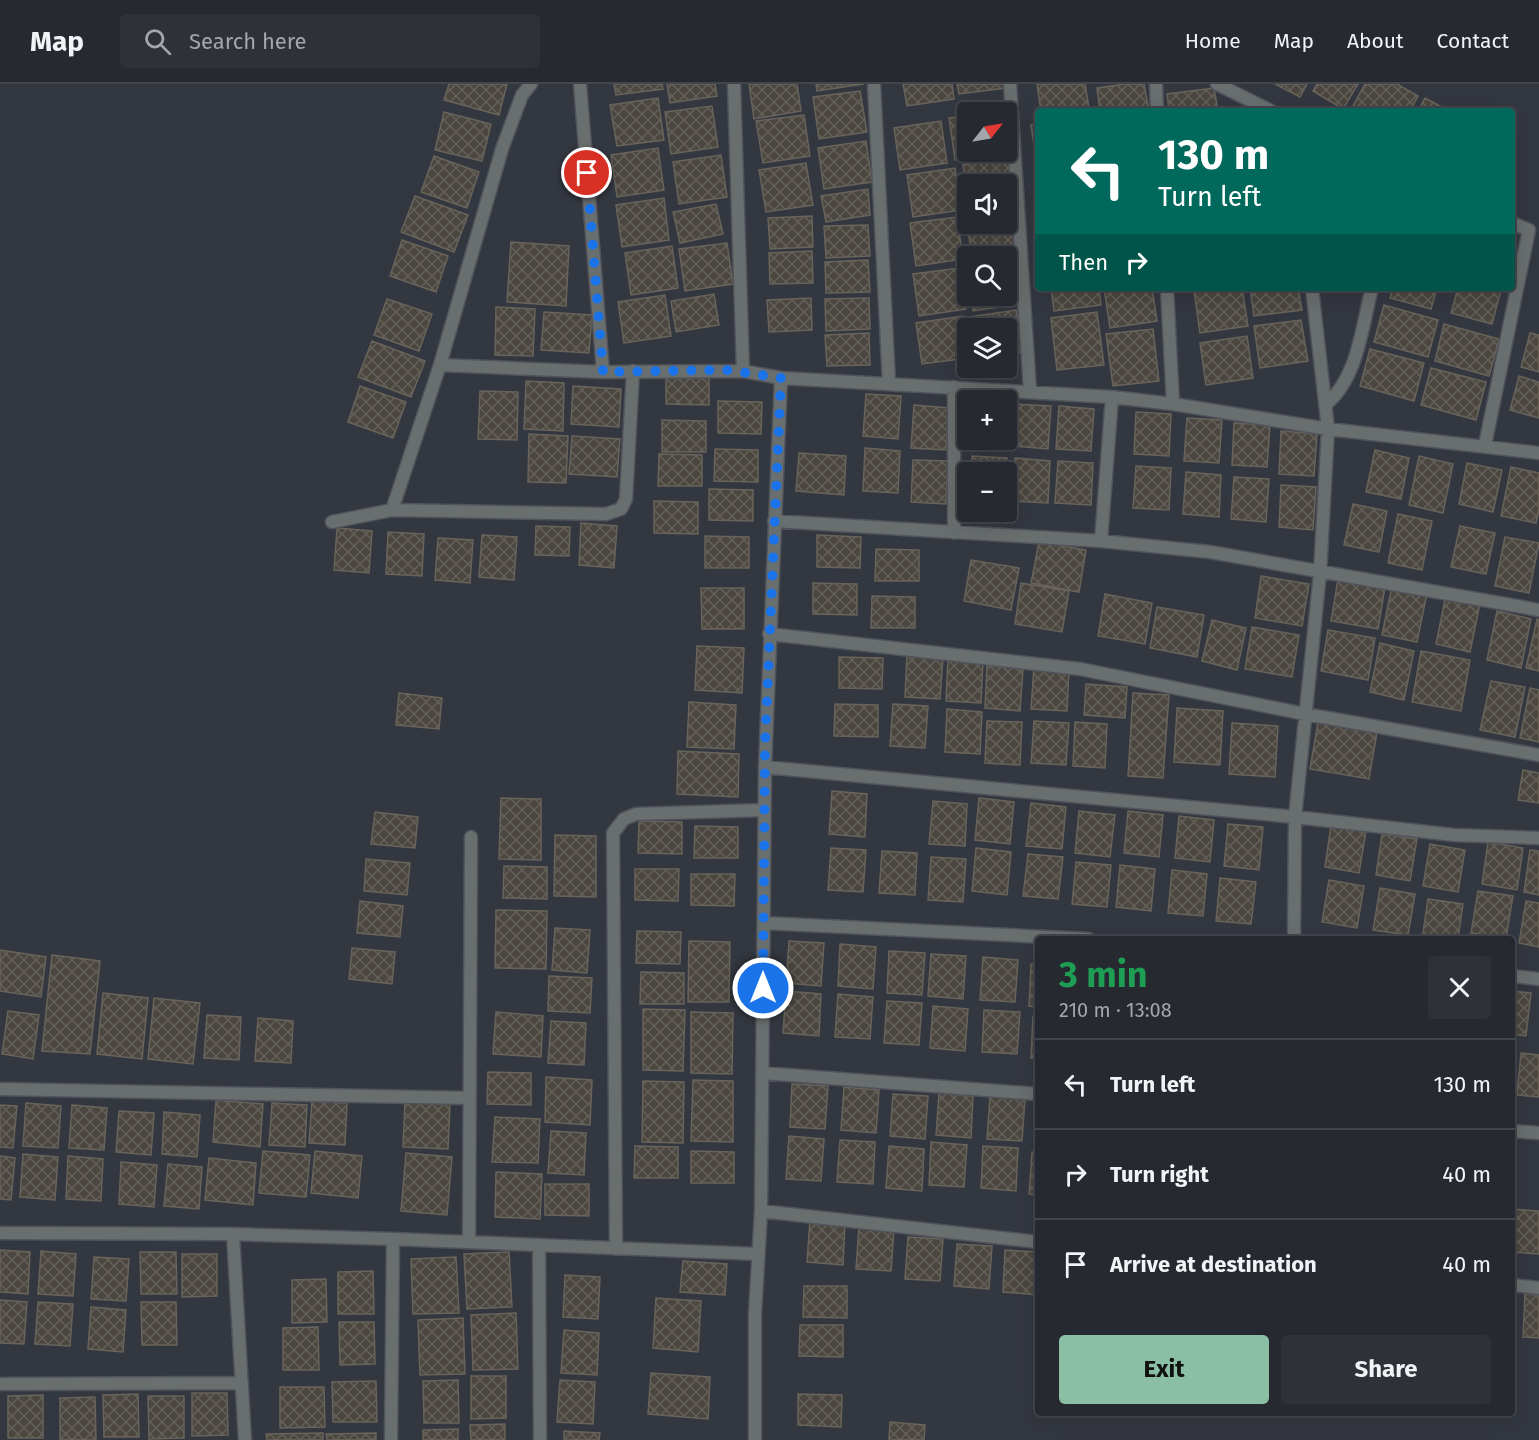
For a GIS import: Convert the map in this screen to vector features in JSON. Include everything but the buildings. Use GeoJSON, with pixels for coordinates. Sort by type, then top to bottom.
{"type":"FeatureCollection","features":[{"type":"Feature","properties":{"kind":"street"},"geometry":{"type":"LineString","coordinates":[[392,510],[440,365],[502,149],[522,95],[531,84]]}},
{"type":"Feature","properties":{"kind":"street"},"geometry":{"type":"LineString","coordinates":[[580,84],[603,372]]}},
{"type":"Feature","properties":{"kind":"street"},"geometry":{"type":"LineString","coordinates":[[735,84],[743,371]]}},
{"type":"Feature","properties":{"kind":"street"},"geometry":{"type":"LineString","coordinates":[[874,84],[890,383]]}},
{"type":"Feature","properties":{"kind":"street"},"geometry":{"type":"LineString","coordinates":[[1010,84],[1030,391]]}},
{"type":"Feature","properties":{"kind":"street"},"geometry":{"type":"LineString","coordinates":[[1156,84],[1157,108]]}},
{"type":"Feature","properties":{"kind":"street"},"geometry":{"type":"LineString","coordinates":[[1217,84],[1265,108]]}},
{"type":"Feature","properties":{"kind":"street"},"geometry":{"type":"LineString","coordinates":[[1485,445],[1529,230],[1515,224]]}},
{"type":"Feature","properties":{"kind":"street"},"geometry":{"type":"LineString","coordinates":[[1167,291],[1173,404]]}},
{"type":"Feature","properties":{"kind":"street"},"geometry":{"type":"LineString","coordinates":[[1294,936],[1295,817],[1320,573],[1328,429],[1319,369],[1312,291]]}},
{"type":"Feature","properties":{"kind":"street"},"geometry":{"type":"LineString","coordinates":[[1326,404],[1338,394],[1349,376],[1370,291]]}},
{"type":"Feature","properties":{"kind":"street"},"geometry":{"type":"LineString","coordinates":[[440,365],[603,372],[743,371],[781,378],[1112,397],[1173,404],[1328,429],[1485,445],[1539,453]]}},
{"type":"Feature","properties":{"kind":"street"},"geometry":{"type":"LineString","coordinates":[[332,522],[392,510],[606,514],[615,512],[626,499],[633,371]]}},
{"type":"Feature","properties":{"kind":"street"},"geometry":{"type":"LineString","coordinates":[[755,1440],[755,1314],[761,1211],[765,767],[781,378]]}},
{"type":"Feature","properties":{"kind":"street"},"geometry":{"type":"LineString","coordinates":[[954,387],[954,533]]}},
{"type":"Feature","properties":{"kind":"street"},"geometry":{"type":"LineString","coordinates":[[1101,541],[1112,397]]}},
{"type":"Feature","properties":{"kind":"street"},"geometry":{"type":"LineString","coordinates":[[774,521],[1101,541],[1210,552],[1539,610]]}},
{"type":"Feature","properties":{"kind":"street"},"geometry":{"type":"LineString","coordinates":[[769,634],[1080,669],[1305,714],[1539,754]]}},
{"type":"Feature","properties":{"kind":"street"},"geometry":{"type":"LineString","coordinates":[[765,767],[1295,817],[1454,835],[1539,838]]}},
{"type":"Feature","properties":{"kind":"street"},"geometry":{"type":"LineString","coordinates":[[616,1249],[613,833],[624,819],[636,814],[764,810]]}},
{"type":"Feature","properties":{"kind":"street"},"geometry":{"type":"LineString","coordinates":[[469,1242],[471,837]]}},
{"type":"Feature","properties":{"kind":"street"},"geometry":{"type":"LineString","coordinates":[[764,923],[1035,936]]}},
{"type":"Feature","properties":{"kind":"street"},"geometry":{"type":"LineString","coordinates":[[1515,976],[1539,979]]}},
{"type":"Feature","properties":{"kind":"street"},"geometry":{"type":"LineString","coordinates":[[762,1074],[1035,1094]]}},
{"type":"Feature","properties":{"kind":"street"},"geometry":{"type":"LineString","coordinates":[[0,1089],[469,1098]]}},
{"type":"Feature","properties":{"kind":"street"},"geometry":{"type":"LineString","coordinates":[[1515,1131],[1539,1133]]}},
{"type":"Feature","properties":{"kind":"street"},"geometry":{"type":"LineString","coordinates":[[761,1211],[1035,1242]]}},
{"type":"Feature","properties":{"kind":"street"},"geometry":{"type":"LineString","coordinates":[[0,1233],[233,1234],[758,1254]]}},
{"type":"Feature","properties":{"kind":"street"},"geometry":{"type":"LineString","coordinates":[[233,1234],[245,1440]]}},
{"type":"Feature","properties":{"kind":"street"},"geometry":{"type":"LineString","coordinates":[[391,1440],[393,1239]]}},
{"type":"Feature","properties":{"kind":"street"},"geometry":{"type":"LineString","coordinates":[[539,1245],[540,1440]]}},
{"type":"Feature","properties":{"kind":"street"},"geometry":{"type":"LineString","coordinates":[[1515,1285],[1539,1288]]}},
{"type":"Feature","properties":{"kind":"street"},"geometry":{"type":"LineString","coordinates":[[0,1384],[242,1383]]}},
{"type":"Feature","properties":{"kind":"route"},"geometry":{"type":"LineString","coordinates":[[587,173],[603,372],[726,370],[781,378],[765,745],[762,871],[763,988]]}}]}
